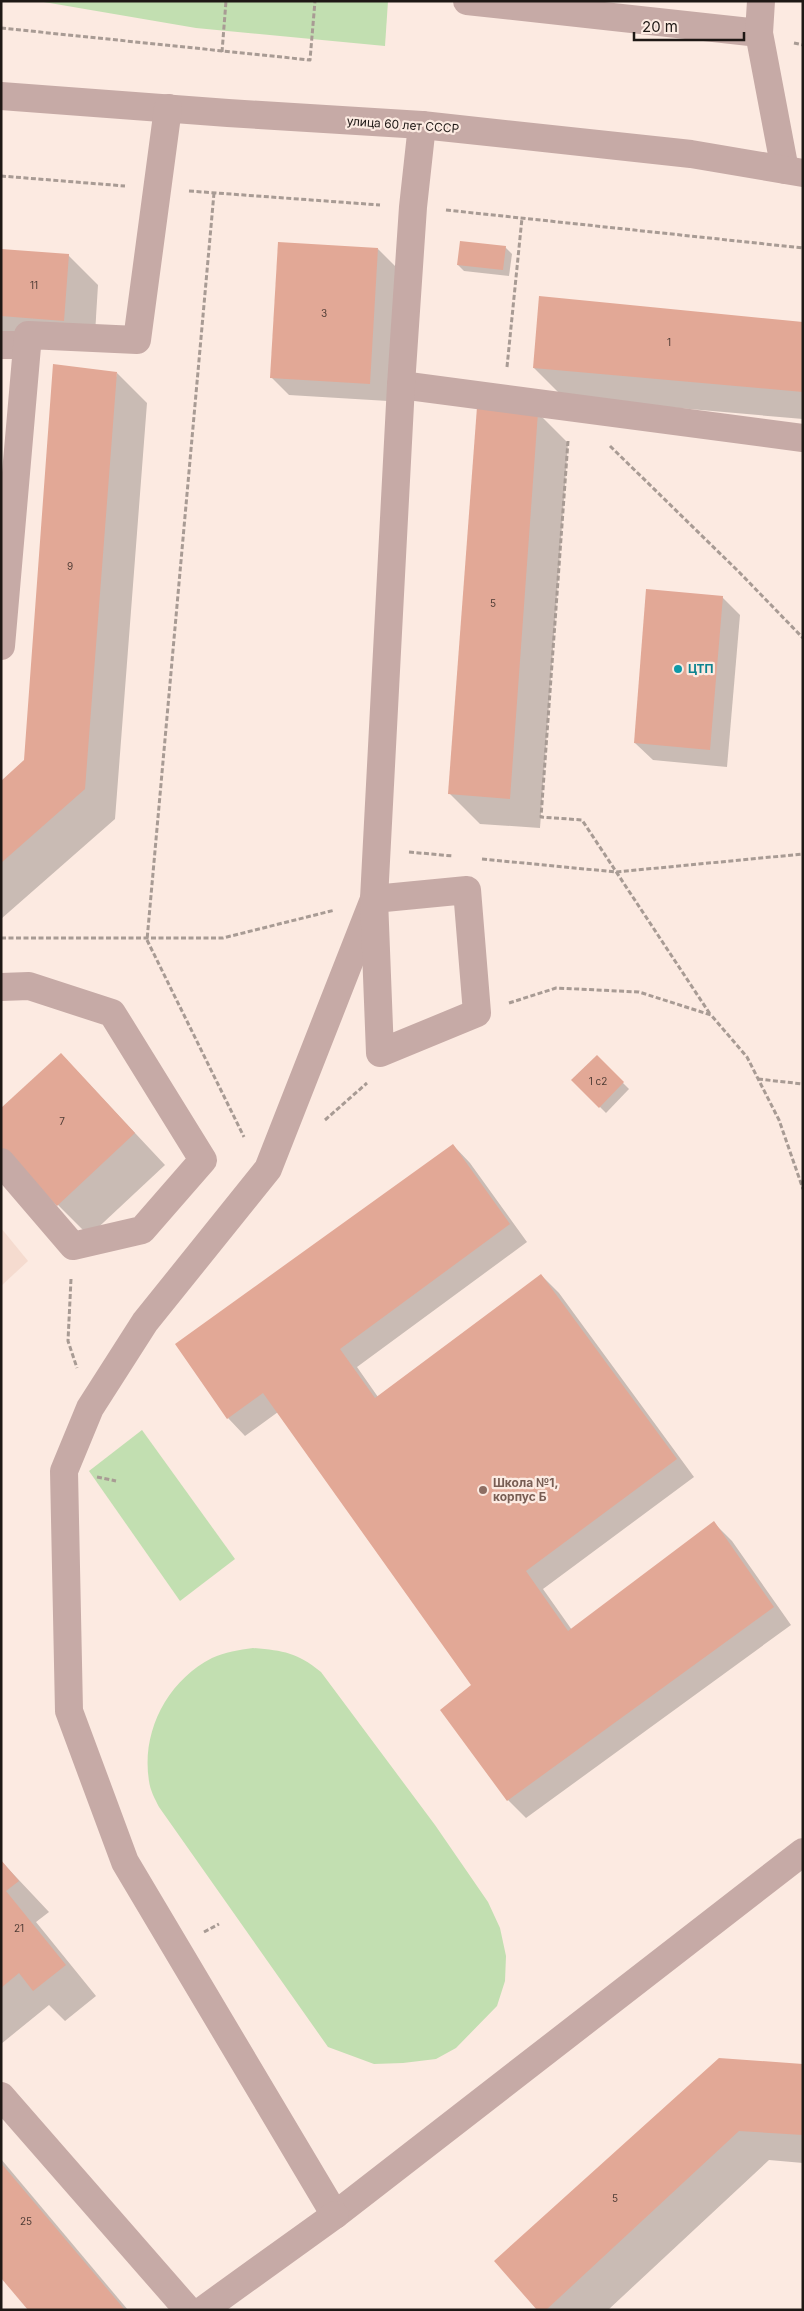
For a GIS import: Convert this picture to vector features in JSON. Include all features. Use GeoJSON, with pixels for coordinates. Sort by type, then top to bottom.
{"type":"FeatureCollection","features":[{"type":"Feature","properties":{"kind":"street"},"geometry":{"type":"LineString","coordinates":[[467,1],[760,33]]}},
{"type":"Feature","properties":{"kind":"street"},"geometry":{"type":"LineString","coordinates":[[761,1],[760,33],[794,171]]}},
{"type":"Feature","properties":{"kind":"street","name":"улица 60 лет СССР"},"geometry":{"type":"LineString","coordinates":[[1,96],[257,115],[422,124],[691,154],[794,171]]}},
{"type":"Feature","properties":{"kind":"street"},"geometry":{"type":"LineString","coordinates":[[1,646],[14,345],[28,335],[137,340],[168,108]]}},
{"type":"Feature","properties":{"kind":"street"},"geometry":{"type":"LineString","coordinates":[[374,899],[467,890],[477,1013],[380,1054],[374,899],[376,849],[401,385],[413,208],[422,124]]}},
{"type":"Feature","properties":{"kind":"street"},"geometry":{"type":"LineString","coordinates":[[401,385],[803,438]]}},
{"type":"Feature","properties":{"kind":"street"},"geometry":{"type":"LineString","coordinates":[[335,2215],[125,1862],[70,1711],[64,1472],[90,1408],[145,1322],[268,1169],[374,899]]}},
{"type":"Feature","properties":{"kind":"street"},"geometry":{"type":"LineString","coordinates":[[1,987],[29,986],[112,1012],[203,1160],[142,1230],[74,1246],[1,1162]]}},
{"type":"Feature","properties":{"kind":"street"},"geometry":{"type":"LineString","coordinates":[[203,2310],[335,2215],[803,1852]]}},
{"type":"Feature","properties":{"kind":"street"},"geometry":{"type":"LineString","coordinates":[[1,2096],[188,2310]]}},
{"type":"Feature","properties":{"kind":"path"},"geometry":{"type":"LineString","coordinates":[[222,52],[226,1]]}},
{"type":"Feature","properties":{"kind":"path"},"geometry":{"type":"LineString","coordinates":[[1,28],[310,60],[315,1]]}},
{"type":"Feature","properties":{"kind":"path"},"geometry":{"type":"LineString","coordinates":[[214,193],[146,940],[263,1175]]}},
{"type":"Feature","properties":{"kind":"path"},"geometry":{"type":"LineString","coordinates":[[504,399],[522,218]]}},
{"type":"Feature","properties":{"kind":"path"},"geometry":{"type":"LineString","coordinates":[[570,408],[803,638]]}},
{"type":"Feature","properties":{"kind":"path"},"geometry":{"type":"LineString","coordinates":[[570,408],[541,817],[582,820],[711,1015],[747,1057],[779,1120],[803,1189]]}},
{"type":"Feature","properties":{"kind":"path"},"geometry":{"type":"LineString","coordinates":[[376,849],[463,857]]}},
{"type":"Feature","properties":{"kind":"path"},"geometry":{"type":"LineString","coordinates":[[472,858],[616,872],[803,854]]}},
{"type":"Feature","properties":{"kind":"path"},"geometry":{"type":"LineString","coordinates":[[1,938],[146,940],[223,938],[374,899]]}},
{"type":"Feature","properties":{"kind":"path"},"geometry":{"type":"LineString","coordinates":[[477,1013],[556,988],[639,992],[711,1015]]}},
{"type":"Feature","properties":{"kind":"path"},"geometry":{"type":"LineString","coordinates":[[318,1126],[374,1077]]}},
{"type":"Feature","properties":{"kind":"path"},"geometry":{"type":"LineString","coordinates":[[758,1078],[803,1084]]}},
{"type":"Feature","properties":{"kind":"path"},"geometry":{"type":"LineString","coordinates":[[74,1246],[68,1341],[90,1408]]}},
{"type":"Feature","properties":{"kind":"shaded area"},"geometry":{"type":"Polygon","coordinates":[[[1,1228],[28,1261],[1,1286],[1,1228]]]}},
{"type":"Feature","properties":{"kind":"green space"},"geometry":{"type":"Polygon","coordinates":[[[38,1],[388,1],[385,46],[196,28],[38,1]]]}},
{"type":"Feature","properties":{"kind":"green space"},"geometry":{"type":"Polygon","coordinates":[[[142,1430],[235,1559],[180,1601],[89,1471],[142,1430]]]}},
{"type":"Feature","properties":{"kind":"green space"},"geometry":{"type":"Polygon","coordinates":[[[253,1648],[273,1650],[297,1656],[321,1672],[435,1825],[488,1902],[500,1928],[506,1956],[505,1981],[497,2006],[456,2048],[436,2059],[374,2064],[328,2047],[159,1807],[153,1794],[148,1763],[149,1744],[161,1710],[170,1694],[196,1668],[212,1658],[237,1650],[253,1648]]]}},
{"type":"Feature","properties":{"kind":"building"},"geometry":{"type":"Polygon","coordinates":[[[460,241],[506,246],[503,270],[457,265],[460,241]]]}},
{"type":"Feature","properties":{"kind":"building"},"geometry":{"type":"Polygon","coordinates":[[[278,242],[378,248],[370,384],[270,378],[278,242]]]}},
{"type":"Feature","properties":{"kind":"building"},"geometry":{"type":"Polygon","coordinates":[[[1,249],[69,254],[64,321],[1,316],[1,249]]]}},
{"type":"Feature","properties":{"kind":"building"},"geometry":{"type":"Polygon","coordinates":[[[539,296],[803,322],[803,392],[533,368],[539,296]]]}},
{"type":"Feature","properties":{"kind":"building"},"geometry":{"type":"Polygon","coordinates":[[[53,364],[117,372],[85,789],[1,863],[1,781],[24,760],[53,364]]]}},
{"type":"Feature","properties":{"kind":"building"},"geometry":{"type":"Polygon","coordinates":[[[477,407],[538,412],[510,799],[448,794],[477,407]]]}},
{"type":"Feature","properties":{"kind":"building","name":"ЦТП"},"geometry":{"type":"Polygon","coordinates":[[[646,589],[723,596],[710,750],[634,743],[646,589]]]}},
{"type":"Feature","properties":{"kind":"building"},"geometry":{"type":"Polygon","coordinates":[[[61,1053],[135,1133],[57,1206],[1,1147],[1,1108],[61,1053]]]}},
{"type":"Feature","properties":{"kind":"building"},"geometry":{"type":"Polygon","coordinates":[[[597,1055],[624,1082],[599,1108],[571,1080],[597,1055]]]}},
{"type":"Feature","properties":{"kind":"building","name":"Школа №1, корпус Б"},"geometry":{"type":"Polygon","coordinates":[[[453,1144],[510,1224],[340,1349],[375,1398],[541,1274],[677,1459],[526,1571],[568,1631],[714,1521],[774,1607],[507,1801],[440,1710],[471,1685],[263,1393],[227,1419],[175,1344],[453,1144]]]}},
{"type":"Feature","properties":{"kind":"building"},"geometry":{"type":"Polygon","coordinates":[[[1,1860],[19,1881],[6,1891],[66,1965],[33,1991],[19,1973],[1,1988],[1,1860]]]}},
{"type":"Feature","properties":{"kind":"building"},"geometry":{"type":"Polygon","coordinates":[[[719,2058],[803,2064],[803,2135],[739,2131],[546,2310],[537,2310],[494,2261],[719,2058]]]}},
{"type":"Feature","properties":{"kind":"building"},"geometry":{"type":"Polygon","coordinates":[[[1,2163],[125,2310],[28,2310],[1,2278],[1,2163]]]}},
{"type":"Feature","properties":{"kind":"place","name":"ЦТП"},"geometry":{"type":"Point","coordinates":[678,669]}},
{"type":"Feature","properties":{"kind":"place","name":"Школа №1, корпус Б"},"geometry":{"type":"Point","coordinates":[483,1490]}}]}
